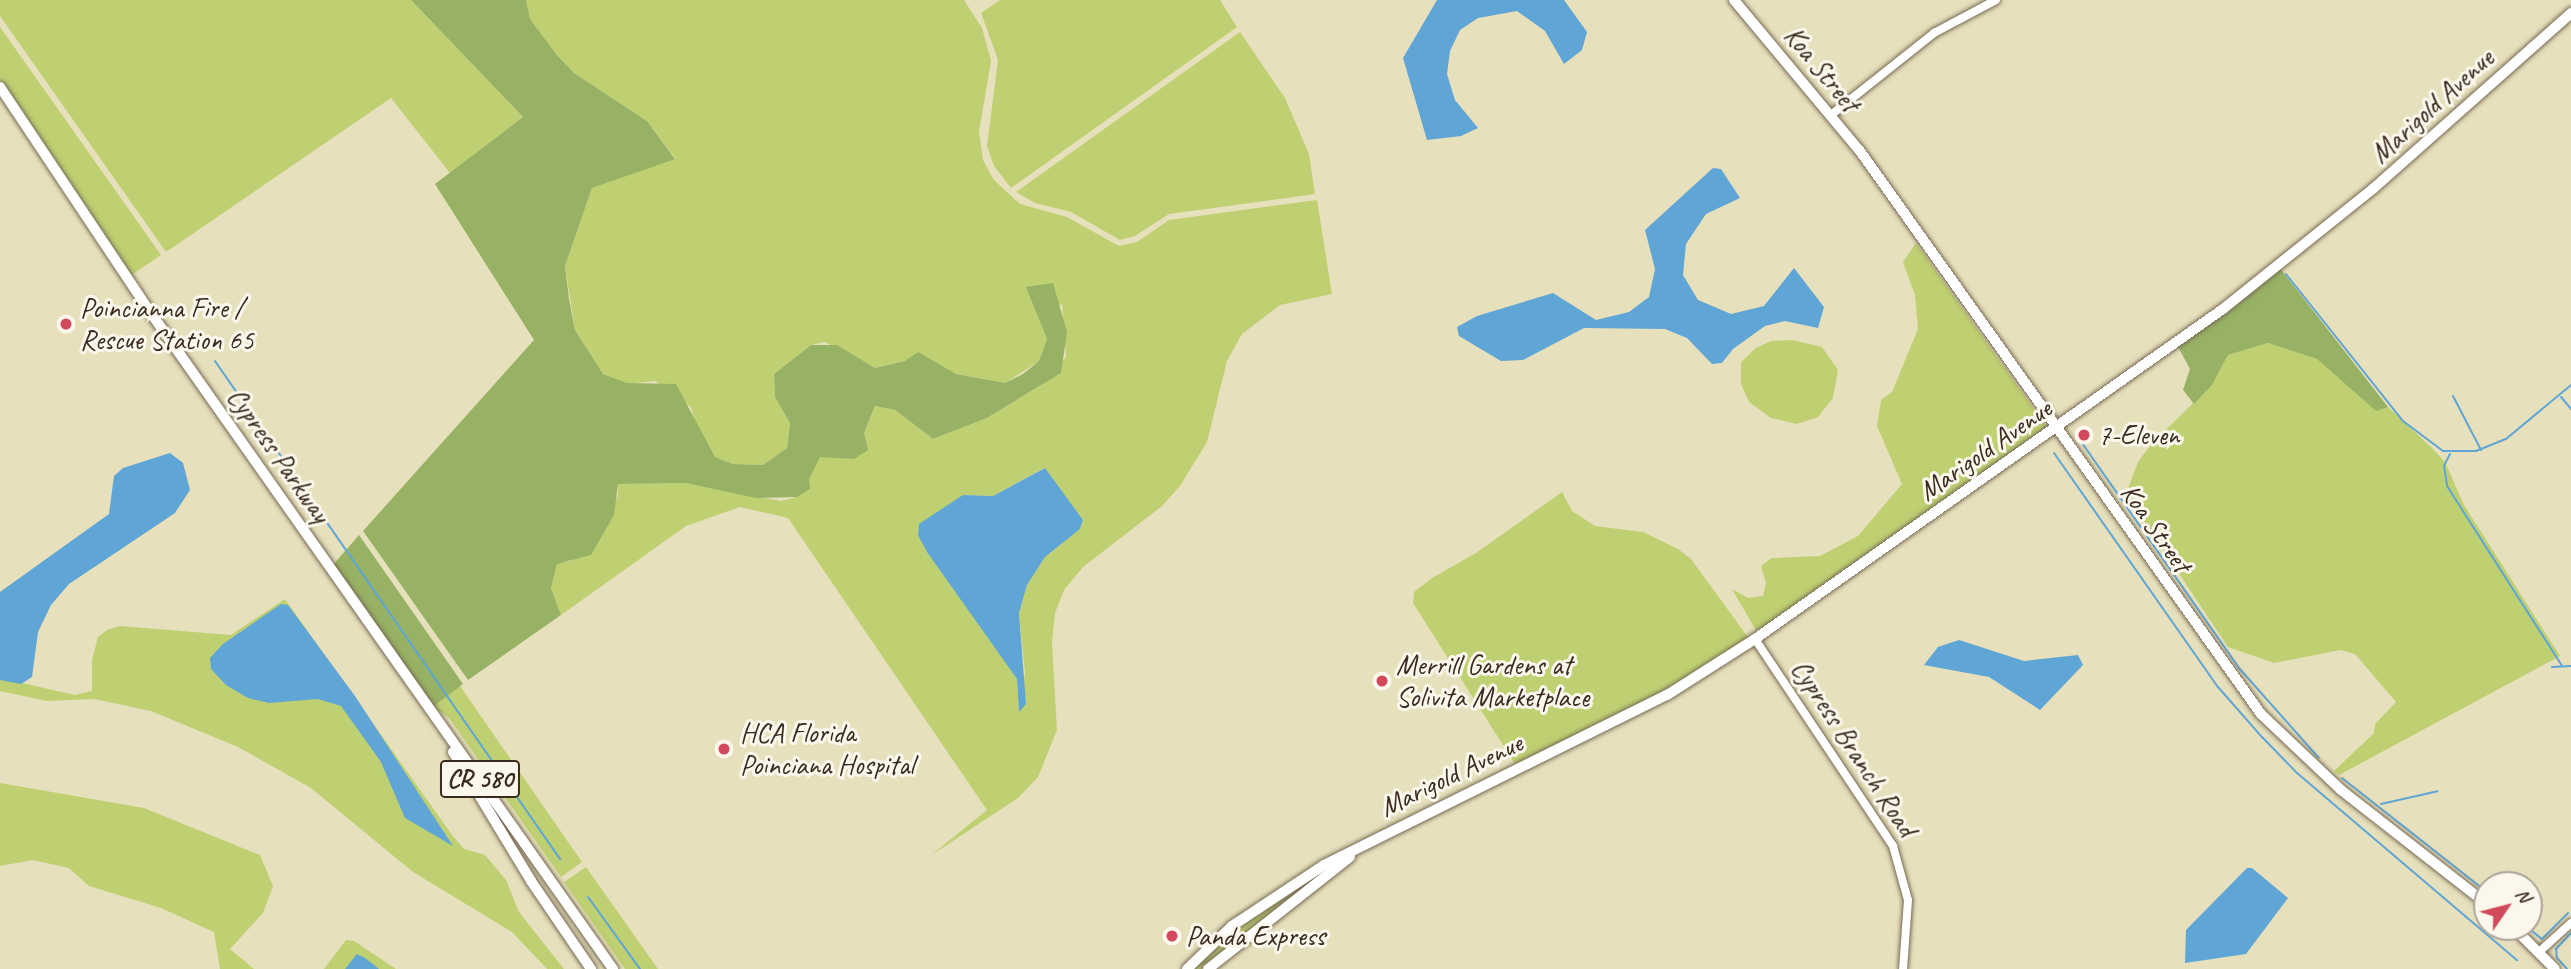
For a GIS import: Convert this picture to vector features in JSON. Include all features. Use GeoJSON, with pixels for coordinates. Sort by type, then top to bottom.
{"type":"FeatureCollection","features":[{"type":"Feature","properties":{"kind":"main road","name":"Koa Street"},"geometry":{"type":"LineString","coordinates":[[1734,0],[1831,115],[2270,724],[2341,790],[2473,893]]}},
{"type":"Feature","properties":{"kind":"main road","name":"Marigold Avenue"},"geometry":{"type":"LineString","coordinates":[[1186,969],[1278,894],[1370,841],[1667,695],[1755,639],[2057,427],[2296,252],[2403,164],[2571,13]]}},
{"type":"Feature","properties":{"kind":"main road","name":"Cypress Parkway"},"geometry":{"type":"LineString","coordinates":[[0,87],[82,213],[613,969]]}},
{"type":"Feature","properties":{"kind":"main road","name":"Cypress Parkway"},"geometry":{"type":"LineString","coordinates":[[405,674],[531,881],[591,969]]}},
{"type":"Feature","properties":{"kind":"main road","name":"Marigold Avenue"},"geometry":{"type":"LineString","coordinates":[[1208,969],[1370,841]]}},
{"type":"Feature","properties":{"kind":"main road"},"geometry":{"type":"LineString","coordinates":[[2528,941],[2555,969]]}},
{"type":"Feature","properties":{"kind":"street"},"geometry":{"type":"LineString","coordinates":[[1831,115],[1934,33],[1996,0]]}},
{"type":"Feature","properties":{"kind":"street","name":"Cypress Branch Road"},"geometry":{"type":"LineString","coordinates":[[1755,639],[1893,846],[1908,900],[1903,969]]}},
{"type":"Feature","properties":{"kind":"street"},"geometry":{"type":"LineString","coordinates":[[2539,952],[2571,923]]}},
{"type":"Feature","properties":{"kind":"green space"},"geometry":{"type":"Polygon","coordinates":[[[0,0],[411,0],[523,117],[450,173],[391,98],[166,252],[0,16],[0,0]]]}},
{"type":"Feature","properties":{"kind":"green space"},"geometry":{"type":"Polygon","coordinates":[[[411,0],[526,0],[530,19],[557,55],[574,73],[647,121],[675,159],[592,188],[565,266],[569,299],[575,330],[603,374],[627,383],[676,384],[715,457],[733,464],[763,465],[787,448],[790,423],[775,397],[774,374],[811,345],[837,345],[875,368],[905,361],[918,352],[956,374],[1005,383],[1023,374],[1039,361],[1047,339],[1026,287],[1053,283],[1067,332],[1061,373],[987,418],[933,439],[895,410],[875,406],[864,433],[868,450],[854,459],[820,457],[809,479],[810,489],[797,497],[756,498],[686,483],[618,484],[614,515],[591,555],[557,564],[551,588],[561,615],[468,680],[363,531],[534,340],[435,184],[523,117],[411,0]]]}},
{"type":"Feature","properties":{"kind":"green space"},"geometry":{"type":"Polygon","coordinates":[[[526,0],[964,0],[982,28],[991,61],[979,132],[983,160],[994,180],[1020,204],[1067,217],[1119,246],[1137,242],[1169,220],[1317,200],[1332,294],[1280,305],[1242,334],[1227,361],[1207,442],[1180,486],[1162,506],[1083,567],[1064,590],[1055,613],[1052,642],[1057,730],[1038,777],[1018,798],[930,856],[987,810],[788,518],[740,507],[686,526],[561,615],[551,588],[557,563],[571,561],[618,496],[618,484],[686,483],[781,501],[797,497],[820,457],[864,433],[875,406],[895,410],[933,439],[987,418],[1042,385],[1066,357],[1062,304],[1038,316],[1047,339],[1039,361],[1005,383],[956,374],[922,357],[875,368],[825,342],[811,345],[774,374],[775,397],[790,422],[787,448],[763,465],[733,464],[715,457],[697,429],[691,407],[655,381],[627,384],[603,374],[575,330],[565,266],[592,188],[675,158],[647,121],[574,73],[530,19],[526,0]],[[1044,468],[993,496],[962,495],[1003,658],[1017,679],[1019,712],[1025,674],[1019,613],[1027,585],[1045,557],[1080,529],[1083,520],[1044,468]]]}},
{"type":"Feature","properties":{"kind":"green space"},"geometry":{"type":"Polygon","coordinates":[[[1000,0],[1220,0],[1237,27],[1011,188],[994,166],[987,146],[998,60],[981,13],[1000,0]]]}},
{"type":"Feature","properties":{"kind":"green space"},"geometry":{"type":"Polygon","coordinates":[[[0,27],[161,255],[130,276],[0,81],[0,27]]]}},
{"type":"Feature","properties":{"kind":"green space"},"geometry":{"type":"Polygon","coordinates":[[[1240,32],[1285,98],[1309,154],[1315,194],[1169,214],[1135,236],[1120,240],[1071,212],[1035,203],[1016,192],[1240,32]]]}},
{"type":"Feature","properties":{"kind":"green space"},"geometry":{"type":"Polygon","coordinates":[[[1916,243],[2048,429],[1758,634],[1732,589],[1748,598],[1763,596],[1766,583],[1761,566],[1772,558],[1820,556],[1858,536],[1902,484],[1877,426],[1881,400],[1892,392],[1918,329],[1915,295],[1903,262],[1916,243]]]}},
{"type":"Feature","properties":{"kind":"green space"},"geometry":{"type":"Polygon","coordinates":[[[2280,268],[2388,407],[2376,411],[2317,359],[2268,343],[2228,355],[2212,385],[2194,404],[2183,390],[2190,369],[2177,345],[2280,268]]]}},
{"type":"Feature","properties":{"kind":"green space"},"geometry":{"type":"Polygon","coordinates":[[[1792,340],[1822,347],[1838,370],[1833,398],[1818,417],[1797,424],[1771,418],[1749,402],[1741,384],[1741,362],[1756,348],[1771,341],[1792,340]]]}},
{"type":"Feature","properties":{"kind":"green space"},"geometry":{"type":"Polygon","coordinates":[[[2268,343],[2317,359],[2376,410],[2388,407],[2432,448],[2445,462],[2464,505],[2560,656],[2339,775],[2334,771],[2374,733],[2375,724],[2396,702],[2355,654],[2340,650],[2274,663],[2228,647],[2126,494],[2138,462],[2152,443],[2212,385],[2228,355],[2268,343]]]}},
{"type":"Feature","properties":{"kind":"green space"},"geometry":{"type":"Polygon","coordinates":[[[1562,492],[1572,511],[1595,526],[1643,532],[1678,549],[1691,559],[1750,640],[1665,692],[1515,764],[1413,603],[1414,592],[1432,578],[1476,553],[1562,492]]]}},
{"type":"Feature","properties":{"kind":"green space"},"geometry":{"type":"Polygon","coordinates":[[[359,535],[463,684],[433,707],[333,565],[359,535]]]}},
{"type":"Feature","properties":{"kind":"green space"},"geometry":{"type":"Polygon","coordinates":[[[285,599],[452,835],[464,849],[485,855],[506,880],[519,912],[564,969],[547,969],[512,932],[413,872],[311,788],[238,747],[151,711],[94,699],[47,701],[0,691],[0,678],[75,695],[92,691],[92,660],[98,637],[107,630],[120,626],[231,635],[285,599]]]}},
{"type":"Feature","properties":{"kind":"green space"},"geometry":{"type":"Polygon","coordinates":[[[460,686],[582,862],[561,877],[449,718],[433,707],[460,686]]]}},
{"type":"Feature","properties":{"kind":"green space"},"geometry":{"type":"Polygon","coordinates":[[[0,783],[144,808],[260,855],[273,886],[263,913],[230,949],[254,969],[220,969],[214,932],[161,908],[89,886],[69,868],[33,860],[0,866],[0,783]]]}},
{"type":"Feature","properties":{"kind":"green space"},"geometry":{"type":"Polygon","coordinates":[[[586,867],[658,969],[625,969],[564,882],[586,867]]]}},
{"type":"Feature","properties":{"kind":"green space"},"geometry":{"type":"Polygon","coordinates":[[[1326,869],[1203,969],[1191,969],[1234,929],[1326,869]]]}},
{"type":"Feature","properties":{"kind":"green space"},"geometry":{"type":"Polygon","coordinates":[[[346,940],[354,941],[396,969],[324,969],[346,940]]]}},
{"type":"Feature","properties":{"kind":"water"},"geometry":{"type":"Polygon","coordinates":[[[1437,0],[1564,0],[1587,32],[1582,50],[1564,64],[1545,31],[1517,11],[1478,18],[1460,30],[1450,51],[1447,74],[1455,100],[1478,128],[1461,136],[1427,140],[1403,58],[1437,0]]]}},
{"type":"Feature","properties":{"kind":"water"},"geometry":{"type":"Polygon","coordinates":[[[1713,168],[1721,169],[1740,198],[1706,214],[1686,244],[1683,275],[1698,300],[1731,314],[1764,306],[1794,268],[1824,307],[1818,328],[1785,321],[1765,326],[1733,349],[1722,363],[1712,364],[1687,338],[1665,329],[1584,328],[1523,360],[1501,361],[1459,336],[1457,327],[1477,316],[1553,293],[1596,320],[1629,312],[1649,297],[1655,269],[1645,230],[1713,168]]]}},
{"type":"Feature","properties":{"kind":"water"},"geometry":{"type":"Polygon","coordinates":[[[170,453],[183,463],[190,490],[175,513],[69,584],[51,605],[38,632],[32,677],[21,684],[0,680],[0,592],[109,514],[114,476],[123,468],[170,453]]]}},
{"type":"Feature","properties":{"kind":"water"},"geometry":{"type":"Polygon","coordinates":[[[1045,468],[1083,520],[1080,529],[1045,557],[1027,585],[1019,613],[1026,704],[1019,712],[1017,679],[927,552],[918,535],[919,524],[963,495],[993,496],[1045,468]]]}},
{"type":"Feature","properties":{"kind":"water"},"geometry":{"type":"Polygon","coordinates":[[[281,604],[288,605],[355,696],[453,846],[405,818],[381,762],[341,706],[318,699],[269,703],[248,698],[226,685],[211,669],[210,658],[223,644],[281,604]]]}},
{"type":"Feature","properties":{"kind":"water"},"geometry":{"type":"Polygon","coordinates":[[[1959,640],[2024,661],[2078,655],[2083,665],[2040,710],[1989,677],[1924,665],[1938,647],[1959,640]]]}},
{"type":"Feature","properties":{"kind":"water"},"geometry":{"type":"Polygon","coordinates":[[[2247,868],[2252,868],[2288,898],[2246,954],[2185,963],[2186,930],[2247,868]]]}},
{"type":"Feature","properties":{"kind":"water"},"geometry":{"type":"Polygon","coordinates":[[[357,954],[365,958],[379,969],[345,969],[357,954]]]}},
{"type":"Feature","properties":{"kind":"waterway"},"geometry":{"type":"LineString","coordinates":[[2286,274],[2403,421],[2443,451],[2476,451],[2506,439],[2571,385]]}},
{"type":"Feature","properties":{"kind":"waterway"},"geometry":{"type":"LineString","coordinates":[[215,361],[560,859]]}},
{"type":"Feature","properties":{"kind":"waterway"},"geometry":{"type":"LineString","coordinates":[[2453,396],[2481,450]]}},
{"type":"Feature","properties":{"kind":"waterway"},"geometry":{"type":"LineString","coordinates":[[2561,397],[2571,409]]}},
{"type":"Feature","properties":{"kind":"waterway"},"geometry":{"type":"LineString","coordinates":[[2080,440],[2239,668],[2319,758]]}},
{"type":"Feature","properties":{"kind":"waterway"},"geometry":{"type":"LineString","coordinates":[[2054,453],[2218,687],[2262,737],[2297,773],[2517,960]]}},
{"type":"Feature","properties":{"kind":"waterway"},"geometry":{"type":"LineString","coordinates":[[2450,454],[2444,466],[2447,486],[2562,666]]}},
{"type":"Feature","properties":{"kind":"waterway"},"geometry":{"type":"LineString","coordinates":[[2552,667],[2571,666]]}},
{"type":"Feature","properties":{"kind":"waterway"},"geometry":{"type":"LineString","coordinates":[[2342,778],[2473,881]]}},
{"type":"Feature","properties":{"kind":"waterway"},"geometry":{"type":"LineString","coordinates":[[2381,804],[2438,791]]}},
{"type":"Feature","properties":{"kind":"waterway"},"geometry":{"type":"LineString","coordinates":[[588,897],[640,969]]}},
{"type":"Feature","properties":{"kind":"waterway"},"geometry":{"type":"LineString","coordinates":[[2543,938],[2568,913]]}},
{"type":"Feature","properties":{"kind":"waterway"},"geometry":{"type":"LineString","coordinates":[[2567,969],[2557,958],[2556,949],[2571,933]]}},
{"type":"Feature","properties":{"kind":"place","name":"Poincianna Fire / Rescue Station 65"},"geometry":{"type":"Point","coordinates":[66,324]}},
{"type":"Feature","properties":{"kind":"place","name":"7-Eleven"},"geometry":{"type":"Point","coordinates":[2084,435]}},
{"type":"Feature","properties":{"kind":"place","name":"Merrill Gardens at Solivita Marketplace"},"geometry":{"type":"Point","coordinates":[1382,681]}},
{"type":"Feature","properties":{"kind":"place","name":"HCA Florida Poinciana Hospital"},"geometry":{"type":"Point","coordinates":[724,749]}},
{"type":"Feature","properties":{"kind":"place","name":"Panda Express"},"geometry":{"type":"Point","coordinates":[1172,936]}}]}
